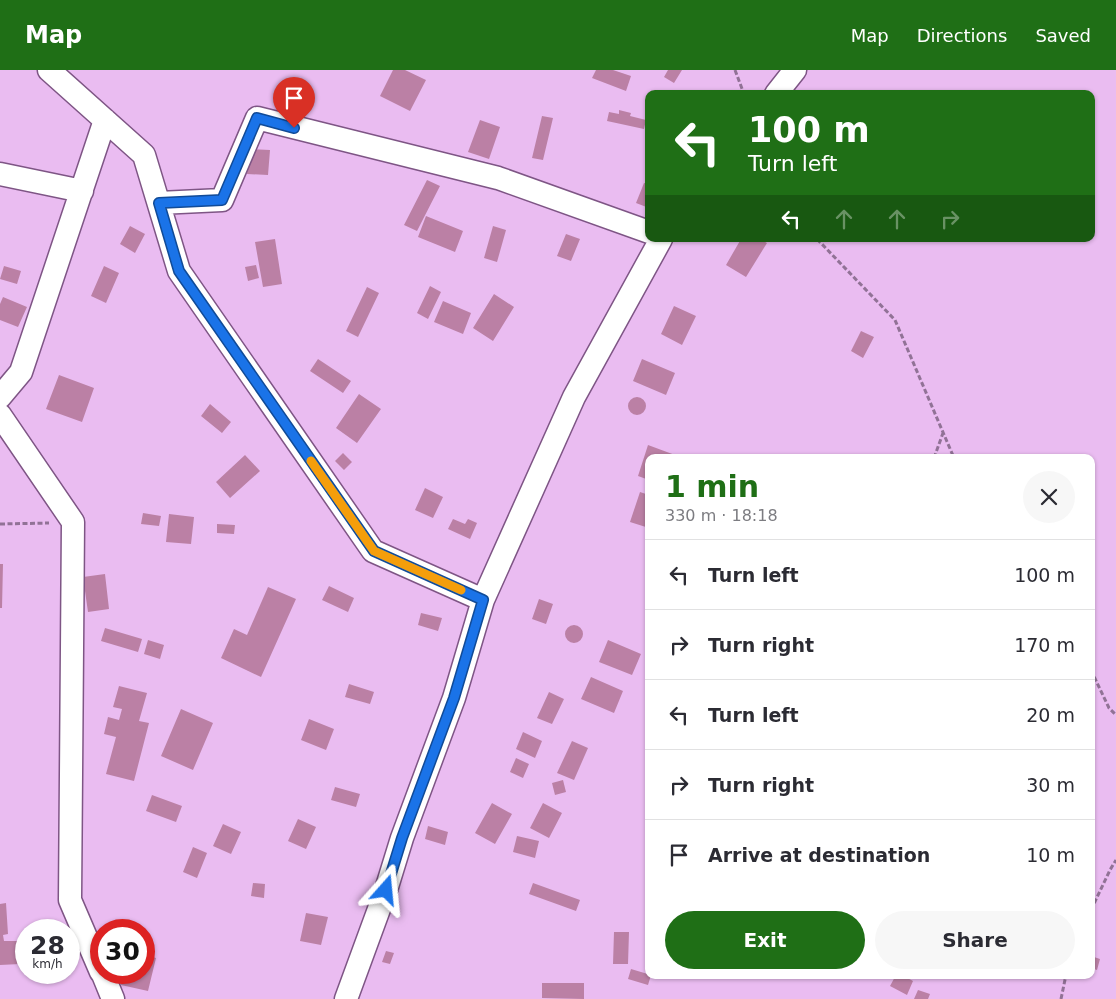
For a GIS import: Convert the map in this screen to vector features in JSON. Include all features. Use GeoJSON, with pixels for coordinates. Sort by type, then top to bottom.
{"type":"FeatureCollection","features":[{"type":"Feature","properties":{"kind":"street"},"geometry":{"type":"LineString","coordinates":[[48,70],[144,155],[179,271],[374,551],[483,600]]}},
{"type":"Feature","properties":{"kind":"street"},"geometry":{"type":"LineString","coordinates":[[779,90],[795,70]]}},
{"type":"Feature","properties":{"kind":"street"},"geometry":{"type":"LineString","coordinates":[[159,203],[222,200],[257,118],[498,178],[645,231]]}},
{"type":"Feature","properties":{"kind":"street"},"geometry":{"type":"LineString","coordinates":[[0,397],[21,372],[105,120]]}},
{"type":"Feature","properties":{"kind":"street"},"geometry":{"type":"LineString","coordinates":[[0,174],[82,191]]}},
{"type":"Feature","properties":{"kind":"street"},"geometry":{"type":"LineString","coordinates":[[346,999],[386,890],[402,838],[454,698],[483,600],[574,397],[659,242]]}},
{"type":"Feature","properties":{"kind":"street"},"geometry":{"type":"LineString","coordinates":[[0,414],[72,522],[70,900],[90,946]]}},
{"type":"Feature","properties":{"kind":"street"},"geometry":{"type":"LineString","coordinates":[[106,984],[113,999]]}},
{"type":"Feature","properties":{"kind":"path"},"geometry":{"type":"LineString","coordinates":[[735,70],[742,90]]}},
{"type":"Feature","properties":{"kind":"path"},"geometry":{"type":"LineString","coordinates":[[820,242],[895,320],[952,454]]}},
{"type":"Feature","properties":{"kind":"path"},"geometry":{"type":"LineString","coordinates":[[935,454],[943,432]]}},
{"type":"Feature","properties":{"kind":"path"},"geometry":{"type":"LineString","coordinates":[[0,524],[72,522]]}},
{"type":"Feature","properties":{"kind":"path"},"geometry":{"type":"LineString","coordinates":[[1095,678],[1109,708],[1116,715]]}},
{"type":"Feature","properties":{"kind":"path"},"geometry":{"type":"LineString","coordinates":[[1095,902],[1116,860]]}},
{"type":"Feature","properties":{"kind":"path"},"geometry":{"type":"LineString","coordinates":[[1061,999],[1065,979]]}},
{"type":"Feature","properties":{"kind":"building"},"geometry":{"type":"Polygon","coordinates":[[[393,70],[405,70],[426,80],[410,111],[380,96],[393,70]]]}},
{"type":"Feature","properties":{"kind":"building"},"geometry":{"type":"Polygon","coordinates":[[[596,70],[613,70],[631,76],[626,91],[592,78],[596,70]]]}},
{"type":"Feature","properties":{"kind":"building"},"geometry":{"type":"Polygon","coordinates":[[[668,70],[682,70],[674,83],[664,77],[668,70]]]}},
{"type":"Feature","properties":{"kind":"building"},"geometry":{"type":"Polygon","coordinates":[[[619,110],[631,113],[630,116],[645,120],[644,129],[607,121],[609,112],[619,114],[619,110]]]}},
{"type":"Feature","properties":{"kind":"building"},"geometry":{"type":"Polygon","coordinates":[[[542,116],[553,118],[543,160],[532,158],[542,116]]]}},
{"type":"Feature","properties":{"kind":"building"},"geometry":{"type":"Polygon","coordinates":[[[480,120],[500,127],[489,159],[468,152],[480,120]]]}},
{"type":"Feature","properties":{"kind":"building"},"geometry":{"type":"Polygon","coordinates":[[[249,149],[270,150],[268,175],[247,174],[249,149]]]}},
{"type":"Feature","properties":{"kind":"building"},"geometry":{"type":"Polygon","coordinates":[[[427,180],[440,186],[417,231],[404,225],[427,180]]]}},
{"type":"Feature","properties":{"kind":"building"},"geometry":{"type":"Polygon","coordinates":[[[644,183],[645,183],[645,206],[636,203],[644,183]]]}},
{"type":"Feature","properties":{"kind":"building"},"geometry":{"type":"Polygon","coordinates":[[[426,216],[463,231],[455,252],[418,237],[426,216]]]}},
{"type":"Feature","properties":{"kind":"building"},"geometry":{"type":"Polygon","coordinates":[[[130,226],[145,234],[135,253],[120,244],[130,226]]]}},
{"type":"Feature","properties":{"kind":"building"},"geometry":{"type":"Polygon","coordinates":[[[493,226],[506,230],[497,262],[484,258],[493,226]]]}},
{"type":"Feature","properties":{"kind":"building"},"geometry":{"type":"Polygon","coordinates":[[[566,234],[580,239],[571,261],[557,256],[566,234]]]}},
{"type":"Feature","properties":{"kind":"building"},"geometry":{"type":"Polygon","coordinates":[[[275,239],[282,284],[263,287],[255,242],[275,239]]]}},
{"type":"Feature","properties":{"kind":"building"},"geometry":{"type":"Polygon","coordinates":[[[739,242],[767,243],[746,277],[726,265],[739,242]]]}},
{"type":"Feature","properties":{"kind":"building"},"geometry":{"type":"Polygon","coordinates":[[[256,265],[259,278],[248,281],[245,267],[256,265]]]}},
{"type":"Feature","properties":{"kind":"building"},"geometry":{"type":"Polygon","coordinates":[[[4,266],[21,271],[17,284],[0,279],[4,266]]]}},
{"type":"Feature","properties":{"kind":"building"},"geometry":{"type":"Polygon","coordinates":[[[104,266],[119,273],[106,303],[91,296],[104,266]]]}},
{"type":"Feature","properties":{"kind":"building"},"geometry":{"type":"Polygon","coordinates":[[[430,286],[441,292],[428,319],[417,313],[430,286]]]}},
{"type":"Feature","properties":{"kind":"building"},"geometry":{"type":"Polygon","coordinates":[[[367,287],[379,293],[358,337],[346,331],[367,287]]]}},
{"type":"Feature","properties":{"kind":"building"},"geometry":{"type":"Polygon","coordinates":[[[494,294],[514,307],[493,341],[473,328],[494,294]]]}},
{"type":"Feature","properties":{"kind":"building"},"geometry":{"type":"Polygon","coordinates":[[[3,297],[27,307],[18,327],[0,320],[0,304],[3,297]]]}},
{"type":"Feature","properties":{"kind":"building"},"geometry":{"type":"Polygon","coordinates":[[[443,301],[471,313],[463,334],[434,322],[443,301]]]}},
{"type":"Feature","properties":{"kind":"building"},"geometry":{"type":"Polygon","coordinates":[[[674,306],[696,316],[682,345],[661,334],[674,306]]]}},
{"type":"Feature","properties":{"kind":"building"},"geometry":{"type":"Polygon","coordinates":[[[861,331],[874,337],[863,358],[851,351],[861,331]]]}},
{"type":"Feature","properties":{"kind":"building"},"geometry":{"type":"Polygon","coordinates":[[[318,359],[351,381],[343,393],[310,371],[318,359]]]}},
{"type":"Feature","properties":{"kind":"building"},"geometry":{"type":"Polygon","coordinates":[[[642,359],[675,373],[666,395],[633,381],[642,359]]]}},
{"type":"Feature","properties":{"kind":"building"},"geometry":{"type":"Polygon","coordinates":[[[59,375],[94,388],[82,422],[46,409],[59,375]]]}},
{"type":"Feature","properties":{"kind":"building"},"geometry":{"type":"Polygon","coordinates":[[[359,394],[381,409],[357,443],[336,428],[359,394]]]}},
{"type":"Feature","properties":{"kind":"building"},"geometry":{"type":"Polygon","coordinates":[[[637,397],[643,400],[646,406],[643,412],[637,415],[631,412],[628,406],[631,400],[637,397]]]}},
{"type":"Feature","properties":{"kind":"building"},"geometry":{"type":"Polygon","coordinates":[[[210,404],[231,422],[222,433],[201,416],[210,404]]]}},
{"type":"Feature","properties":{"kind":"building"},"geometry":{"type":"Polygon","coordinates":[[[648,445],[672,454],[645,454],[648,445]]]}},
{"type":"Feature","properties":{"kind":"building"},"geometry":{"type":"Polygon","coordinates":[[[343,453],[352,462],[344,470],[335,461],[343,453]]]}},
{"type":"Feature","properties":{"kind":"building"},"geometry":{"type":"Polygon","coordinates":[[[645,454],[645,479],[638,476],[645,454]]]}},
{"type":"Feature","properties":{"kind":"building"},"geometry":{"type":"Polygon","coordinates":[[[245,455],[260,471],[230,498],[216,482],[245,455]]]}},
{"type":"Feature","properties":{"kind":"building"},"geometry":{"type":"Polygon","coordinates":[[[425,488],[443,497],[433,518],[415,510],[425,488]]]}},
{"type":"Feature","properties":{"kind":"building"},"geometry":{"type":"Polygon","coordinates":[[[640,492],[645,494],[645,527],[630,522],[640,492]]]}},
{"type":"Feature","properties":{"kind":"building"},"geometry":{"type":"Polygon","coordinates":[[[143,513],[161,516],[159,526],[141,524],[143,513]]]}},
{"type":"Feature","properties":{"kind":"building"},"geometry":{"type":"Polygon","coordinates":[[[169,514],[194,517],[191,544],[166,542],[169,514]]]}},
{"type":"Feature","properties":{"kind":"building"},"geometry":{"type":"Polygon","coordinates":[[[453,519],[465,524],[468,519],[477,523],[470,539],[448,529],[453,519]]]}},
{"type":"Feature","properties":{"kind":"building"},"geometry":{"type":"Polygon","coordinates":[[[217,524],[235,525],[234,534],[217,533],[217,524]]]}},
{"type":"Feature","properties":{"kind":"building"},"geometry":{"type":"Polygon","coordinates":[[[0,564],[3,564],[2,608],[0,608],[0,564]]]}},
{"type":"Feature","properties":{"kind":"building"},"geometry":{"type":"Polygon","coordinates":[[[105,574],[109,609],[88,612],[83,577],[105,574]]]}},
{"type":"Feature","properties":{"kind":"building"},"geometry":{"type":"Polygon","coordinates":[[[329,586],[354,598],[348,612],[322,600],[329,586]]]}},
{"type":"Feature","properties":{"kind":"building"},"geometry":{"type":"Polygon","coordinates":[[[268,587],[296,599],[261,677],[221,658],[234,629],[247,635],[268,587]]]}},
{"type":"Feature","properties":{"kind":"building"},"geometry":{"type":"Polygon","coordinates":[[[539,599],[553,604],[546,624],[532,619],[539,599]]]}},
{"type":"Feature","properties":{"kind":"building"},"geometry":{"type":"Polygon","coordinates":[[[421,613],[442,618],[438,631],[418,625],[421,613]]]}},
{"type":"Feature","properties":{"kind":"building"},"geometry":{"type":"Polygon","coordinates":[[[574,625],[580,628],[583,634],[580,640],[574,643],[568,640],[565,634],[568,628],[574,625]]]}},
{"type":"Feature","properties":{"kind":"building"},"geometry":{"type":"Polygon","coordinates":[[[105,628],[142,639],[138,652],[101,641],[105,628]]]}},
{"type":"Feature","properties":{"kind":"building"},"geometry":{"type":"Polygon","coordinates":[[[148,640],[164,645],[160,659],[144,654],[148,640]]]}},
{"type":"Feature","properties":{"kind":"building"},"geometry":{"type":"Polygon","coordinates":[[[608,640],[641,654],[632,675],[599,662],[608,640]]]}},
{"type":"Feature","properties":{"kind":"building"},"geometry":{"type":"Polygon","coordinates":[[[591,677],[623,691],[614,713],[581,699],[591,677]]]}},
{"type":"Feature","properties":{"kind":"building"},"geometry":{"type":"Polygon","coordinates":[[[349,684],[374,692],[370,704],[345,697],[349,684]]]}},
{"type":"Feature","properties":{"kind":"building"},"geometry":{"type":"Polygon","coordinates":[[[119,686],[147,693],[139,721],[149,723],[134,781],[106,774],[116,737],[104,734],[108,717],[119,720],[122,709],[113,707],[119,686]]]}},
{"type":"Feature","properties":{"kind":"building"},"geometry":{"type":"Polygon","coordinates":[[[549,692],[564,699],[552,724],[537,718],[549,692]]]}},
{"type":"Feature","properties":{"kind":"building"},"geometry":{"type":"Polygon","coordinates":[[[181,709],[213,723],[193,770],[161,756],[181,709]]]}},
{"type":"Feature","properties":{"kind":"building"},"geometry":{"type":"Polygon","coordinates":[[[309,719],[334,729],[326,750],[301,740],[309,719]]]}},
{"type":"Feature","properties":{"kind":"building"},"geometry":{"type":"Polygon","coordinates":[[[523,732],[542,741],[535,758],[516,749],[523,732]]]}},
{"type":"Feature","properties":{"kind":"building"},"geometry":{"type":"Polygon","coordinates":[[[572,741],[588,748],[574,780],[557,773],[572,741]]]}},
{"type":"Feature","properties":{"kind":"building"},"geometry":{"type":"Polygon","coordinates":[[[516,758],[529,764],[523,778],[510,772],[516,758]]]}},
{"type":"Feature","properties":{"kind":"building"},"geometry":{"type":"Polygon","coordinates":[[[563,780],[566,792],[555,795],[552,783],[563,780]]]}},
{"type":"Feature","properties":{"kind":"building"},"geometry":{"type":"Polygon","coordinates":[[[335,787],[360,794],[356,807],[331,800],[335,787]]]}},
{"type":"Feature","properties":{"kind":"building"},"geometry":{"type":"Polygon","coordinates":[[[152,795],[182,806],[176,822],[146,811],[152,795]]]}},
{"type":"Feature","properties":{"kind":"building"},"geometry":{"type":"Polygon","coordinates":[[[492,803],[512,814],[495,844],[475,833],[492,803]]]}},
{"type":"Feature","properties":{"kind":"building"},"geometry":{"type":"Polygon","coordinates":[[[543,803],[562,813],[549,838],[530,828],[543,803]]]}},
{"type":"Feature","properties":{"kind":"building"},"geometry":{"type":"Polygon","coordinates":[[[298,819],[316,827],[306,849],[288,841],[298,819]]]}},
{"type":"Feature","properties":{"kind":"building"},"geometry":{"type":"Polygon","coordinates":[[[223,824],[241,832],[231,854],[213,846],[223,824]]]}},
{"type":"Feature","properties":{"kind":"building"},"geometry":{"type":"Polygon","coordinates":[[[428,826],[448,832],[445,845],[425,839],[428,826]]]}},
{"type":"Feature","properties":{"kind":"building"},"geometry":{"type":"Polygon","coordinates":[[[517,836],[539,841],[535,858],[513,852],[517,836]]]}},
{"type":"Feature","properties":{"kind":"building"},"geometry":{"type":"Polygon","coordinates":[[[193,847],[207,853],[197,878],[183,872],[193,847]]]}},
{"type":"Feature","properties":{"kind":"building"},"geometry":{"type":"Polygon","coordinates":[[[253,883],[265,884],[264,898],[251,896],[253,883]]]}},
{"type":"Feature","properties":{"kind":"building"},"geometry":{"type":"Polygon","coordinates":[[[533,883],[580,900],[576,911],[529,894],[533,883]]]}},
{"type":"Feature","properties":{"kind":"building"},"geometry":{"type":"Polygon","coordinates":[[[6,903],[8,934],[3,935],[4,941],[15,941],[15,964],[0,965],[0,904],[6,903]]]}},
{"type":"Feature","properties":{"kind":"building"},"geometry":{"type":"Polygon","coordinates":[[[306,913],[328,917],[321,945],[300,941],[306,913]]]}},
{"type":"Feature","properties":{"kind":"building"},"geometry":{"type":"Polygon","coordinates":[[[614,932],[629,932],[628,964],[613,964],[614,932]]]}},
{"type":"Feature","properties":{"kind":"building"},"geometry":{"type":"Polygon","coordinates":[[[386,951],[394,953],[390,964],[382,962],[386,951]]]}},
{"type":"Feature","properties":{"kind":"building"},"geometry":{"type":"Polygon","coordinates":[[[1095,957],[1100,959],[1097,970],[1095,969],[1095,957]]]}},
{"type":"Feature","properties":{"kind":"building"},"geometry":{"type":"Polygon","coordinates":[[[631,969],[645,973],[645,979],[650,979],[648,985],[628,979],[631,969]]]}},
{"type":"Feature","properties":{"kind":"building"},"geometry":{"type":"Polygon","coordinates":[[[894,979],[909,979],[913,981],[907,995],[890,986],[894,979]]]}},
{"type":"Feature","properties":{"kind":"building"},"geometry":{"type":"Polygon","coordinates":[[[542,983],[584,983],[584,999],[542,998],[542,983]]]}},
{"type":"Feature","properties":{"kind":"building"},"geometry":{"type":"Polygon","coordinates":[[[121,984],[150,984],[148,991],[121,984]]]}},
{"type":"Feature","properties":{"kind":"building"},"geometry":{"type":"Polygon","coordinates":[[[918,990],[930,994],[928,999],[914,999],[918,990]]]}},
{"type":"Feature","properties":{"kind":"slow traffic"},"geometry":{"type":"LineString","coordinates":[[311,461],[374,551],[461,590]]}},
{"type":"Feature","properties":{"kind":"route"},"geometry":{"type":"LineString","coordinates":[[294,128],[257,118],[222,200],[159,203],[179,271],[374,551],[483,600],[454,698],[402,838],[386,890]]}}]}
